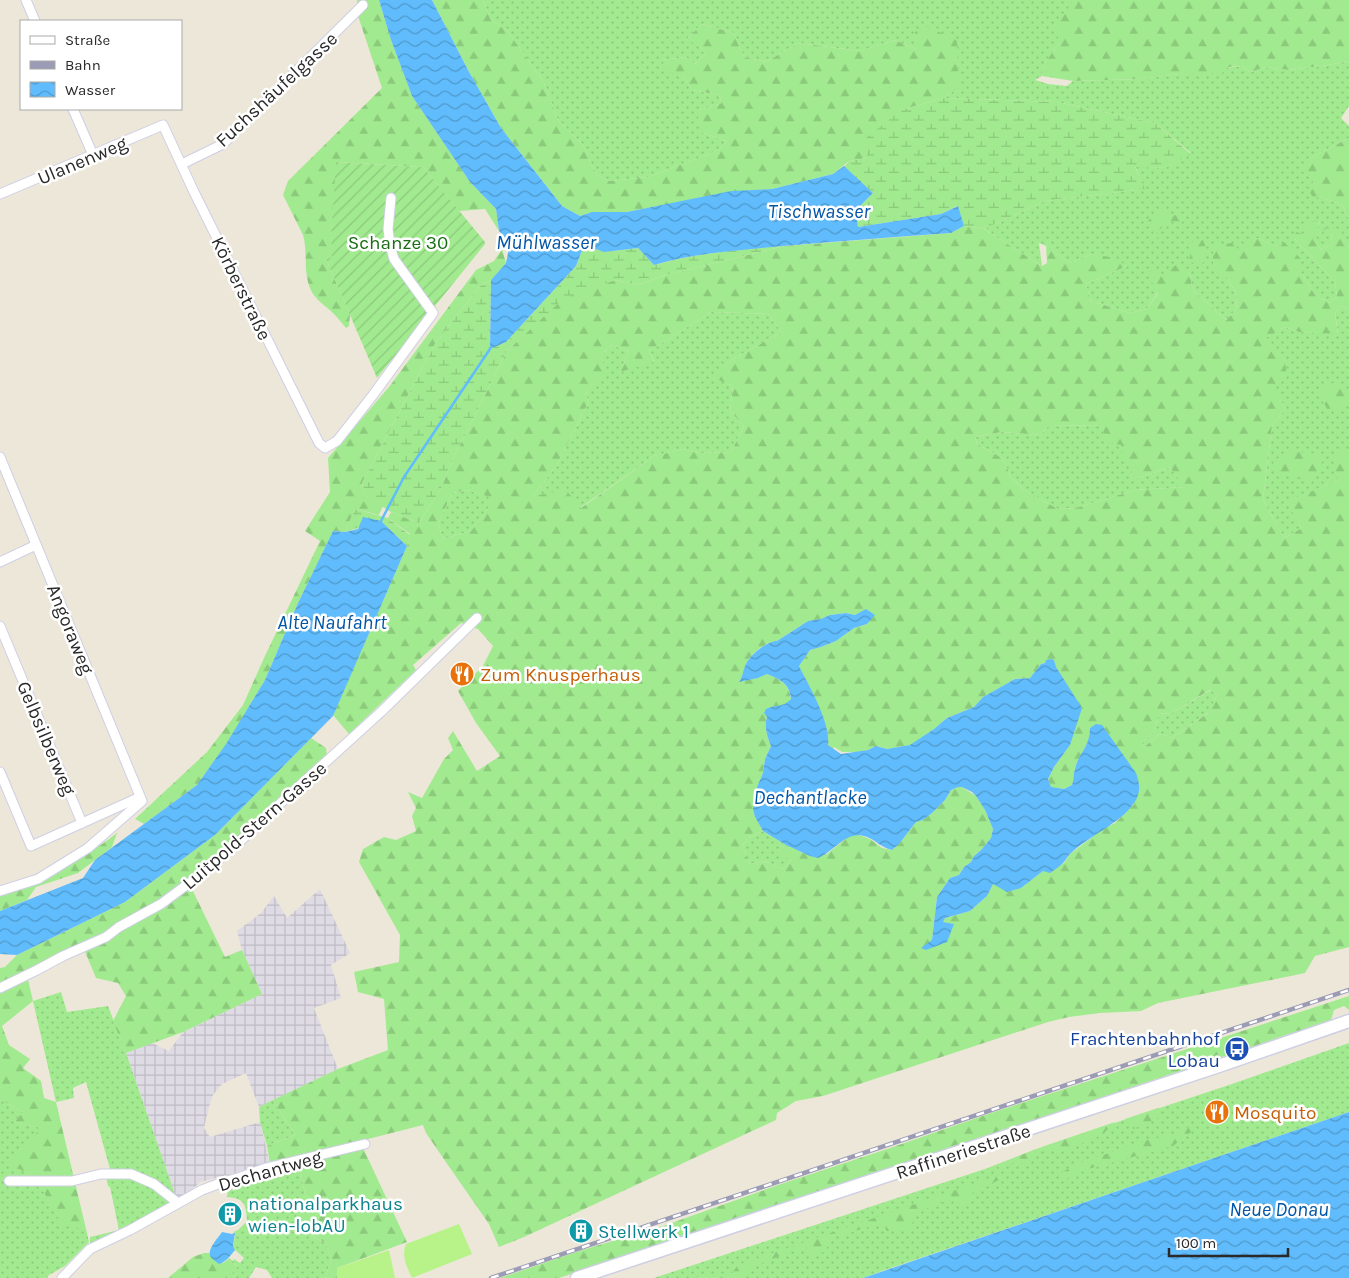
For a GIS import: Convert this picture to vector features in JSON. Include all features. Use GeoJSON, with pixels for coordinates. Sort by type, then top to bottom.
{"type":"FeatureCollection","features":[{"type":"Feature","properties":{"kind":"street"},"geometry":{"type":"LineString","coordinates":[[26,0],[35,20]]}},
{"type":"Feature","properties":{"kind":"street","name":"Fuchshäufelgasse"},"geometry":{"type":"LineString","coordinates":[[182,164],[223,144],[363,5]]}},
{"type":"Feature","properties":{"kind":"street"},"geometry":{"type":"LineString","coordinates":[[73,110],[93,155]]}},
{"type":"Feature","properties":{"kind":"street","name":"Körberstraße"},"geometry":{"type":"LineString","coordinates":[[164,125],[194,192],[319,443],[325,448],[337,442],[434,313],[394,259],[388,229],[391,198]]}},
{"type":"Feature","properties":{"kind":"street","name":"Ulanenweg"},"geometry":{"type":"LineString","coordinates":[[0,194],[164,125]]}},
{"type":"Feature","properties":{"kind":"street","name":"Angoraweg"},"geometry":{"type":"LineString","coordinates":[[0,457],[141,799]]}},
{"type":"Feature","properties":{"kind":"street"},"geometry":{"type":"LineString","coordinates":[[0,562],[36,545]]}},
{"type":"Feature","properties":{"kind":"street","name":"Luitpold-Stern-Gasse"},"geometry":{"type":"LineString","coordinates":[[0,988],[63,956],[106,937],[119,927],[161,904],[200,875],[233,848],[382,711],[477,618]]}},
{"type":"Feature","properties":{"kind":"street","name":"Gelbsilberweg"},"geometry":{"type":"LineString","coordinates":[[0,626],[82,823]]}},
{"type":"Feature","properties":{"kind":"street"},"geometry":{"type":"LineString","coordinates":[[0,772],[31,846],[141,799]]}},
{"type":"Feature","properties":{"kind":"street"},"geometry":{"type":"LineString","coordinates":[[0,892],[38,879],[88,848],[141,799]]}},
{"type":"Feature","properties":{"kind":"street","name":"Raffineriestraße"},"geometry":{"type":"LineString","coordinates":[[576,1278],[1349,1021]]}},
{"type":"Feature","properties":{"kind":"street","name":"Dechantweg"},"geometry":{"type":"LineString","coordinates":[[62,1278],[90,1249],[130,1230],[202,1190],[266,1168],[365,1144]]}},
{"type":"Feature","properties":{"kind":"street"},"geometry":{"type":"LineString","coordinates":[[9,1181],[72,1181],[101,1174],[131,1174],[154,1184],[178,1203]]}},
{"type":"Feature","properties":{"kind":"shaded area"},"geometry":{"type":"Polygon","coordinates":[[[320,889],[350,953],[331,965],[341,998],[314,1008],[338,1069],[259,1107],[246,1073],[222,1084],[213,1095],[204,1128],[210,1137],[260,1122],[270,1164],[200,1182],[178,1203],[126,1053],[152,1043],[169,1051],[183,1032],[262,994],[242,950],[237,931],[261,913],[274,896],[287,918],[320,889]]]}},
{"type":"Feature","properties":{"kind":"green space"},"geometry":{"type":"Polygon","coordinates":[[[357,0],[379,0],[391,40],[412,96],[470,182],[496,209],[499,231],[485,209],[459,211],[423,167],[337,162],[331,235],[333,257],[326,259],[350,315],[349,326],[346,328],[312,292],[308,282],[303,235],[283,195],[288,181],[382,88],[358,16],[357,0]]]}},
{"type":"Feature","properties":{"kind":"green space"},"geometry":{"type":"Polygon","coordinates":[[[432,0],[483,0],[491,20],[507,30],[543,81],[558,120],[582,144],[596,174],[609,181],[648,177],[719,150],[727,141],[701,132],[697,122],[700,110],[722,103],[719,95],[692,90],[684,77],[670,72],[662,60],[686,57],[695,64],[705,54],[699,45],[686,40],[702,24],[734,33],[744,57],[766,62],[798,43],[861,51],[895,40],[916,49],[915,32],[925,26],[957,40],[959,87],[944,98],[901,110],[867,151],[867,158],[849,161],[833,174],[772,189],[731,192],[627,212],[593,212],[580,216],[562,206],[501,128],[468,70],[432,0]]]}},
{"type":"Feature","properties":{"kind":"green space"},"geometry":{"type":"Polygon","coordinates":[[[483,0],[1073,0],[1059,43],[1044,64],[1042,76],[1035,80],[1048,84],[1067,86],[1073,81],[1140,79],[1241,66],[1251,72],[1265,67],[1289,70],[1349,61],[1349,106],[1341,118],[1349,126],[1349,138],[1307,160],[1321,197],[1342,205],[1349,219],[1349,246],[1332,229],[1331,244],[1321,249],[1313,240],[1327,228],[1317,228],[1320,221],[1307,235],[1294,238],[1335,282],[1337,296],[1330,303],[1315,295],[1300,271],[1278,247],[1256,238],[1226,275],[1237,296],[1236,310],[1226,320],[1193,290],[1189,271],[1158,292],[1147,309],[1130,313],[1091,301],[1086,284],[1127,266],[1092,254],[1070,263],[1054,252],[1048,241],[1046,246],[1039,243],[1042,266],[984,229],[1045,201],[1144,189],[1135,166],[1165,168],[1191,153],[1155,123],[1057,102],[944,98],[959,87],[916,49],[895,40],[861,51],[798,43],[766,62],[744,57],[734,33],[702,24],[687,39],[699,45],[705,54],[695,64],[686,57],[662,60],[684,77],[692,90],[719,95],[722,103],[700,110],[701,132],[727,141],[719,150],[648,177],[609,181],[596,174],[582,144],[558,120],[543,81],[507,30],[491,20],[483,0]]]}},
{"type":"Feature","properties":{"kind":"green space"},"geometry":{"type":"Polygon","coordinates":[[[1073,0],[1349,0],[1349,61],[1289,70],[1265,67],[1251,72],[1241,66],[1229,67],[1222,73],[1180,74],[1140,79],[1073,81],[1042,76],[1044,64],[1059,43],[1056,28],[1073,0]]]}},
{"type":"Feature","properties":{"kind":"green space"},"geometry":{"type":"Polygon","coordinates":[[[944,98],[1057,102],[1155,123],[1191,154],[1165,168],[1135,167],[1145,189],[1045,201],[984,229],[964,226],[957,206],[941,214],[858,227],[856,210],[873,193],[844,167],[849,161],[867,158],[867,151],[862,141],[901,110],[944,98]]]}},
{"type":"Feature","properties":{"kind":"green space"},"geometry":{"type":"Polygon","coordinates":[[[1349,138],[1349,219],[1342,205],[1321,197],[1313,198],[1309,190],[1315,178],[1301,171],[1307,160],[1349,138]]]}},
{"type":"Feature","properties":{"kind":"green space","name":"Schanze 30"},"geometry":{"type":"Polygon","coordinates":[[[336,162],[423,167],[485,242],[377,378],[326,259],[332,257],[331,235],[336,162]]]}},
{"type":"Feature","properties":{"kind":"green space"},"geometry":{"type":"Polygon","coordinates":[[[1159,210],[1173,215],[1184,216],[1180,227],[1172,221],[1157,231],[1159,238],[1145,234],[1153,234],[1154,228],[1148,221],[1159,210]]]}},
{"type":"Feature","properties":{"kind":"green space"},"geometry":{"type":"Polygon","coordinates":[[[1320,220],[1317,228],[1328,227],[1314,240],[1321,249],[1331,244],[1332,229],[1342,229],[1342,238],[1349,246],[1349,310],[1341,306],[1335,313],[1338,334],[1299,332],[1285,327],[1266,338],[1285,361],[1287,377],[1273,389],[1286,408],[1272,426],[1263,499],[1284,538],[1302,528],[1286,502],[1338,480],[1333,469],[1335,449],[1349,449],[1349,947],[1315,956],[1305,973],[1158,1003],[1141,1011],[1100,1013],[1048,1022],[823,1096],[796,1101],[777,1113],[776,1120],[499,1247],[489,1224],[426,1133],[423,1125],[270,1164],[267,1146],[295,1135],[273,1100],[338,1069],[388,1050],[384,999],[358,992],[354,972],[399,962],[400,935],[359,862],[363,849],[384,837],[396,840],[416,831],[412,816],[416,808],[408,792],[422,798],[444,759],[453,750],[448,738],[453,731],[477,771],[500,756],[476,723],[458,691],[483,666],[493,646],[478,629],[461,623],[413,665],[416,670],[349,734],[333,715],[407,546],[410,534],[388,518],[391,512],[419,523],[441,489],[450,465],[507,351],[563,298],[615,280],[639,285],[662,276],[784,246],[951,233],[964,226],[984,229],[1042,266],[1047,263],[1046,246],[1048,240],[1054,252],[1070,263],[1092,254],[1114,258],[1127,266],[1086,284],[1091,301],[1130,313],[1147,309],[1158,293],[1148,275],[1153,269],[1162,276],[1176,265],[1189,271],[1193,290],[1226,320],[1236,310],[1237,296],[1226,275],[1213,271],[1213,245],[1232,243],[1241,252],[1256,238],[1278,247],[1284,242],[1301,259],[1300,271],[1315,295],[1330,303],[1337,296],[1335,282],[1294,238],[1296,232],[1306,235],[1305,223],[1320,220]],[[711,312],[649,351],[654,362],[620,372],[629,351],[611,345],[601,355],[605,372],[586,390],[588,403],[557,465],[533,496],[566,490],[581,508],[654,456],[683,449],[699,453],[731,452],[744,426],[730,411],[733,386],[714,378],[733,359],[782,332],[768,314],[711,312]],[[1049,425],[1041,435],[1001,432],[975,437],[977,444],[1004,459],[1010,476],[1024,490],[1058,509],[1076,508],[1135,490],[1184,487],[1170,467],[1139,478],[1129,477],[1134,470],[1123,461],[1121,445],[1107,442],[1102,426],[1049,425]],[[467,490],[452,493],[438,524],[443,539],[471,531],[488,509],[490,497],[467,490]],[[866,610],[855,615],[846,613],[808,621],[777,641],[760,648],[747,662],[739,681],[758,678],[767,674],[784,683],[789,690],[791,700],[783,705],[766,710],[766,732],[771,746],[757,787],[753,809],[763,831],[748,838],[742,846],[750,864],[765,861],[783,869],[791,860],[776,851],[786,845],[810,856],[827,854],[849,836],[859,835],[870,839],[882,848],[892,850],[916,822],[923,820],[945,800],[951,790],[962,787],[976,796],[985,810],[993,829],[991,838],[959,875],[950,878],[937,897],[932,940],[926,950],[954,924],[942,922],[945,918],[970,911],[987,896],[993,883],[1021,888],[1043,871],[1064,863],[1070,854],[1103,829],[1115,823],[1134,804],[1090,728],[1088,741],[1074,771],[1072,785],[1064,789],[1051,788],[1048,779],[1070,745],[1054,660],[1041,664],[1030,678],[1015,679],[983,697],[974,707],[947,718],[911,745],[887,749],[876,746],[858,752],[842,752],[834,747],[833,749],[828,745],[821,713],[799,666],[810,650],[836,641],[854,628],[867,624],[874,615],[866,610]],[[1210,690],[1172,713],[1158,714],[1155,731],[1141,744],[1144,747],[1160,734],[1172,738],[1208,713],[1217,695],[1210,690]]]}},
{"type":"Feature","properties":{"kind":"green space"},"geometry":{"type":"Polygon","coordinates":[[[1203,240],[1208,253],[1202,264],[1189,262],[1191,250],[1196,249],[1187,243],[1203,240]]]}},
{"type":"Feature","properties":{"kind":"green space"},"geometry":{"type":"Polygon","coordinates":[[[584,245],[604,252],[638,248],[654,265],[735,250],[784,246],[662,276],[639,285],[615,280],[563,299],[507,351],[450,465],[441,489],[419,523],[391,512],[364,495],[362,483],[436,342],[480,286],[491,280],[490,348],[506,342],[576,266],[584,245]]]}},
{"type":"Feature","properties":{"kind":"green space"},"geometry":{"type":"Polygon","coordinates":[[[502,249],[506,263],[491,280],[480,286],[436,342],[362,483],[364,495],[383,506],[379,515],[355,509],[345,532],[333,531],[298,603],[265,680],[226,745],[197,785],[144,824],[135,819],[207,752],[243,705],[320,541],[305,531],[330,492],[328,458],[389,387],[476,270],[494,261],[502,249]]]}},
{"type":"Feature","properties":{"kind":"green space"},"geometry":{"type":"Polygon","coordinates":[[[1341,306],[1349,310],[1349,449],[1335,449],[1338,480],[1287,502],[1302,528],[1284,538],[1263,499],[1272,426],[1286,408],[1272,389],[1285,361],[1265,338],[1285,327],[1299,332],[1338,333],[1335,313],[1341,306]]]}},
{"type":"Feature","properties":{"kind":"green space"},"geometry":{"type":"Polygon","coordinates":[[[711,312],[768,314],[782,332],[733,359],[715,378],[733,386],[730,411],[744,426],[731,452],[699,453],[683,449],[654,456],[580,508],[533,496],[557,465],[588,403],[586,390],[604,372],[601,355],[611,345],[629,351],[620,372],[654,361],[649,351],[711,312]]]}},
{"type":"Feature","properties":{"kind":"green space"},"geometry":{"type":"Polygon","coordinates":[[[1334,383],[1346,392],[1349,401],[1339,410],[1328,410],[1320,397],[1321,386],[1334,383]]]}},
{"type":"Feature","properties":{"kind":"green space"},"geometry":{"type":"Polygon","coordinates":[[[1049,425],[1102,426],[1121,445],[1134,470],[1129,477],[1139,478],[1170,467],[1185,487],[1135,490],[1076,508],[1058,509],[1024,490],[1010,476],[1004,459],[977,444],[975,437],[1001,432],[1041,435],[1049,425]]]}},
{"type":"Feature","properties":{"kind":"green space"},"geometry":{"type":"Polygon","coordinates":[[[1291,451],[1320,454],[1323,467],[1312,482],[1275,473],[1273,461],[1291,451]]]}},
{"type":"Feature","properties":{"kind":"green space"},"geometry":{"type":"Polygon","coordinates":[[[467,490],[491,497],[488,509],[471,531],[443,539],[438,524],[452,493],[467,490]]]}},
{"type":"Feature","properties":{"kind":"green space"},"geometry":{"type":"Polygon","coordinates":[[[355,509],[388,518],[410,535],[407,546],[381,521],[345,532],[355,509]]]}},
{"type":"Feature","properties":{"kind":"green space"},"geometry":{"type":"Polygon","coordinates":[[[1211,690],[1217,695],[1209,712],[1172,738],[1160,734],[1144,747],[1141,744],[1155,731],[1158,714],[1172,713],[1211,690]]]}},
{"type":"Feature","properties":{"kind":"green space"},"geometry":{"type":"Polygon","coordinates":[[[311,738],[326,748],[327,757],[188,881],[225,957],[242,950],[262,994],[183,1032],[126,1053],[113,1021],[126,996],[118,983],[96,978],[81,943],[26,971],[33,1001],[2,1026],[9,1045],[30,1059],[23,1068],[41,1081],[44,1098],[56,1102],[86,1229],[62,1225],[36,1178],[8,1163],[41,1128],[14,1122],[23,1112],[0,1101],[0,968],[5,967],[17,955],[125,902],[215,835],[311,738]]]}},
{"type":"Feature","properties":{"kind":"green space"},"geometry":{"type":"Polygon","coordinates":[[[763,831],[786,845],[777,851],[791,860],[783,869],[765,861],[750,864],[742,846],[748,838],[763,831]]]}},
{"type":"Feature","properties":{"kind":"green space"},"geometry":{"type":"Polygon","coordinates":[[[117,833],[112,847],[78,873],[36,887],[27,900],[0,911],[0,894],[75,860],[117,833]]]}},
{"type":"Feature","properties":{"kind":"green space"},"geometry":{"type":"Polygon","coordinates":[[[61,992],[67,1012],[108,1006],[178,1203],[90,1249],[90,1237],[119,1230],[110,1187],[106,1177],[110,1169],[86,1082],[73,1088],[74,1098],[56,1102],[33,1001],[61,992]]]}},
{"type":"Feature","properties":{"kind":"green space"},"geometry":{"type":"Polygon","coordinates":[[[1349,996],[1349,1010],[1344,1006],[1334,1010],[1331,1020],[963,1144],[559,1278],[500,1278],[579,1251],[666,1225],[994,1112],[1349,996]]]}},
{"type":"Feature","properties":{"kind":"green space"},"geometry":{"type":"Polygon","coordinates":[[[1349,1043],[1349,1112],[863,1278],[654,1278],[988,1168],[1042,1147],[1349,1043]]]}},
{"type":"Feature","properties":{"kind":"green space"},"geometry":{"type":"Polygon","coordinates":[[[1,1100],[23,1112],[14,1122],[42,1128],[9,1163],[36,1178],[62,1224],[86,1229],[89,1242],[65,1266],[47,1278],[0,1278],[1,1100]]]}},
{"type":"Feature","properties":{"kind":"green space"},"geometry":{"type":"Polygon","coordinates":[[[273,1100],[295,1135],[267,1146],[260,1122],[259,1107],[273,1100]]]}},
{"type":"Feature","properties":{"kind":"green space"},"geometry":{"type":"Polygon","coordinates":[[[1158,1108],[1160,1117],[1133,1129],[1125,1119],[1158,1108]]]}},
{"type":"Feature","properties":{"kind":"green space"},"geometry":{"type":"Polygon","coordinates":[[[1115,1122],[1102,1135],[1059,1153],[1042,1147],[1115,1122]]]}},
{"type":"Feature","properties":{"kind":"green space"},"geometry":{"type":"Polygon","coordinates":[[[1188,1127],[1191,1132],[1173,1146],[1088,1169],[1065,1179],[1058,1175],[1074,1165],[1147,1140],[1176,1134],[1188,1127]]]}},
{"type":"Feature","properties":{"kind":"green space"},"geometry":{"type":"Polygon","coordinates":[[[363,1148],[407,1242],[337,1268],[337,1278],[325,1278],[331,1261],[326,1243],[311,1236],[309,1225],[294,1216],[307,1204],[299,1164],[363,1148]]]}},
{"type":"Feature","properties":{"kind":"green space"},"geometry":{"type":"Polygon","coordinates":[[[1036,1149],[1038,1154],[1026,1164],[1016,1162],[988,1168],[1036,1149]]]}},
{"type":"Feature","properties":{"kind":"green space"},"geometry":{"type":"Polygon","coordinates":[[[299,1164],[311,1236],[326,1243],[331,1261],[325,1278],[272,1278],[267,1270],[256,1267],[249,1278],[234,1278],[230,1275],[238,1266],[227,1260],[229,1258],[233,1261],[234,1259],[240,1263],[244,1258],[233,1248],[235,1233],[233,1232],[238,1230],[247,1221],[243,1203],[238,1199],[227,1197],[229,1184],[233,1191],[253,1175],[272,1178],[282,1177],[291,1166],[299,1164]]]}},
{"type":"Feature","properties":{"kind":"green space"},"geometry":{"type":"Polygon","coordinates":[[[1002,1174],[1003,1178],[972,1193],[966,1204],[955,1204],[951,1199],[909,1215],[913,1222],[908,1231],[887,1231],[882,1223],[834,1237],[824,1252],[810,1254],[806,1246],[749,1268],[749,1274],[737,1278],[695,1278],[706,1274],[732,1273],[738,1265],[1002,1174]]]}},
{"type":"Feature","properties":{"kind":"green space"},"geometry":{"type":"Polygon","coordinates":[[[459,1224],[472,1254],[412,1278],[404,1257],[406,1244],[459,1224]]]}},
{"type":"Feature","properties":{"kind":"green space"},"geometry":{"type":"Polygon","coordinates":[[[389,1250],[395,1278],[337,1278],[337,1268],[389,1250]]]}},
{"type":"Feature","properties":{"kind":"green space"},"geometry":{"type":"Polygon","coordinates":[[[210,1253],[210,1255],[223,1263],[227,1260],[238,1266],[231,1275],[234,1278],[168,1278],[193,1257],[210,1253]]]}},
{"type":"Feature","properties":{"kind":"water","name":"Tischwasser"},"geometry":{"type":"Polygon","coordinates":[[[379,0],[432,0],[468,70],[501,128],[562,206],[580,216],[592,212],[627,212],[731,191],[772,189],[833,174],[844,166],[873,193],[856,210],[858,227],[941,214],[958,206],[964,226],[951,233],[734,251],[701,255],[654,265],[638,248],[604,252],[584,245],[576,266],[506,342],[490,349],[491,280],[506,263],[510,243],[499,231],[496,209],[470,182],[412,96],[391,40],[379,0]]]}},
{"type":"Feature","properties":{"kind":"water","name":"Alte Naufahrt"},"geometry":{"type":"Polygon","coordinates":[[[363,517],[381,521],[407,546],[333,716],[215,835],[125,902],[17,955],[0,954],[0,911],[83,878],[95,860],[197,785],[226,744],[265,680],[298,603],[333,531],[345,532],[358,529],[363,517]]]}},
{"type":"Feature","properties":{"kind":"water","name":"Dechantlacke"},"geometry":{"type":"Polygon","coordinates":[[[866,609],[875,615],[867,624],[854,628],[836,641],[810,650],[799,666],[823,716],[828,736],[828,745],[841,754],[868,750],[876,746],[887,749],[910,745],[947,718],[974,707],[983,697],[1015,679],[1030,678],[1041,664],[1051,659],[1054,660],[1056,667],[1082,708],[1070,745],[1048,779],[1051,787],[1064,789],[1072,785],[1074,771],[1088,741],[1090,728],[1096,724],[1102,725],[1136,773],[1138,781],[1138,796],[1128,810],[1112,824],[1077,848],[1060,866],[1050,873],[1043,871],[1021,888],[1007,892],[993,884],[987,896],[970,911],[945,918],[943,922],[954,924],[947,942],[926,950],[921,948],[932,940],[937,897],[950,878],[959,875],[991,838],[993,829],[985,810],[972,792],[962,787],[951,790],[945,800],[923,820],[916,822],[892,850],[860,835],[847,838],[818,858],[786,845],[763,831],[753,809],[765,759],[771,746],[766,732],[767,717],[764,713],[766,709],[785,704],[791,699],[789,689],[784,683],[767,674],[739,682],[747,662],[752,655],[764,646],[777,641],[808,621],[830,615],[846,613],[855,615],[866,609]]]}},
{"type":"Feature","properties":{"kind":"water","name":"Neue Donau"},"geometry":{"type":"Polygon","coordinates":[[[1349,1112],[1349,1278],[863,1278],[1349,1112]]]}},
{"type":"Feature","properties":{"kind":"water"},"geometry":{"type":"Polygon","coordinates":[[[222,1232],[235,1233],[233,1246],[235,1250],[226,1260],[219,1264],[210,1256],[210,1252],[222,1232]]]}},
{"type":"Feature","properties":{"kind":"waterway","name":"Mühlwasser"},"geometry":{"type":"LineString","coordinates":[[381,521],[404,477],[490,349]]}},
{"type":"Feature","properties":{"kind":"railway"},"geometry":{"type":"LineString","coordinates":[[491,1278],[1349,990]]}},
{"type":"Feature","properties":{"kind":"place","name":"Zum Knusperhaus"},"geometry":{"type":"Point","coordinates":[462,674]}},
{"type":"Feature","properties":{"kind":"place","name":"Frachtenbahnhof Lobau"},"geometry":{"type":"Point","coordinates":[1237,1049]}},
{"type":"Feature","properties":{"kind":"place","name":"Mosquito"},"geometry":{"type":"Point","coordinates":[1217,1112]}},
{"type":"Feature","properties":{"kind":"place","name":"nationalparkhaus wien-lobAU"},"geometry":{"type":"Point","coordinates":[230,1214]}},
{"type":"Feature","properties":{"kind":"place","name":"Stellwerk 1"},"geometry":{"type":"Point","coordinates":[581,1231]}}]}
